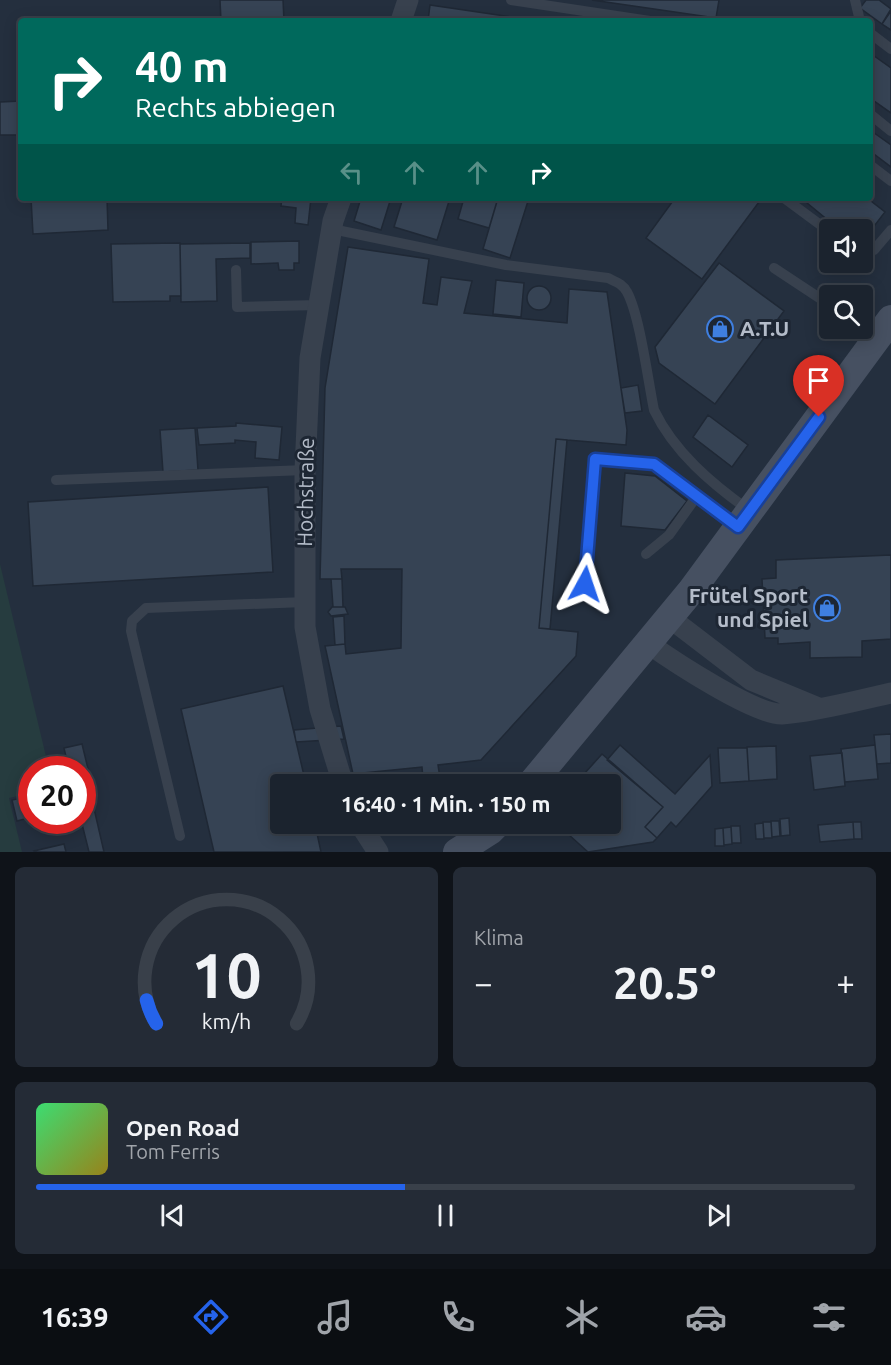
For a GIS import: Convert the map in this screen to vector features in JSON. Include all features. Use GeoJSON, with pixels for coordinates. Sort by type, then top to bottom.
{"type":"FeatureCollection","features":[{"type":"Feature","properties":{"kind":"main road"},"geometry":{"type":"LineString","coordinates":[[539,774],[670,618],[744,519],[877,328]]}},
{"type":"Feature","properties":{"kind":"main road"},"geometry":{"type":"LineString","coordinates":[[457,852],[485,834]]}},
{"type":"Feature","properties":{"kind":"street"},"geometry":{"type":"LineString","coordinates":[[402,18],[408,0]]}},
{"type":"Feature","properties":{"kind":"street","name":"Hochstraße"},"geometry":{"type":"LineString","coordinates":[[340,201],[332,229],[310,358],[305,470],[304,602],[305,627],[320,709],[340,774]]}},
{"type":"Feature","properties":{"kind":"street"},"geometry":{"type":"LineString","coordinates":[[670,618],[751,681],[816,707]]}},
{"type":"Feature","properties":{"kind":"street"},"geometry":{"type":"LineString","coordinates":[[649,644],[682,667],[745,701],[780,714],[891,693]]}},
{"type":"Feature","properties":{"kind":"street"},"geometry":{"type":"LineString","coordinates":[[366,834],[378,852]]}},
{"type":"Feature","properties":{"kind":"lane"},"geometry":{"type":"LineString","coordinates":[[511,0],[630,18]]}},
{"type":"Feature","properties":{"kind":"lane"},"geometry":{"type":"LineString","coordinates":[[855,0],[859,18]]}},
{"type":"Feature","properties":{"kind":"lane"},"geometry":{"type":"LineString","coordinates":[[873,35],[891,49]]}},
{"type":"Feature","properties":{"kind":"lane"},"geometry":{"type":"LineString","coordinates":[[873,116],[891,131]]}},
{"type":"Feature","properties":{"kind":"lane"},"geometry":{"type":"LineString","coordinates":[[873,167],[891,181]]}},
{"type":"Feature","properties":{"kind":"lane"},"geometry":{"type":"LineString","coordinates":[[788,201],[819,224]]}},
{"type":"Feature","properties":{"kind":"lane"},"geometry":{"type":"LineString","coordinates":[[332,229],[506,265],[608,279],[620,283],[627,292],[635,318],[654,410],[659,422],[668,437],[715,485],[744,519]]}},
{"type":"Feature","properties":{"kind":"lane"},"geometry":{"type":"LineString","coordinates":[[873,250],[891,230]]}},
{"type":"Feature","properties":{"kind":"lane"},"geometry":{"type":"LineString","coordinates":[[774,268],[819,298]]}},
{"type":"Feature","properties":{"kind":"lane"},"geometry":{"type":"LineString","coordinates":[[236,270],[237,307],[319,305]]}},
{"type":"Feature","properties":{"kind":"lane"},"geometry":{"type":"LineString","coordinates":[[585,584],[595,459],[654,464],[697,496],[744,519]]}},
{"type":"Feature","properties":{"kind":"lane"},"geometry":{"type":"LineString","coordinates":[[56,480],[305,470]]}},
{"type":"Feature","properties":{"kind":"lane"},"geometry":{"type":"LineString","coordinates":[[646,554],[669,535],[697,496]]}},
{"type":"Feature","properties":{"kind":"lane"},"geometry":{"type":"LineString","coordinates":[[180,836],[131,631],[132,621],[146,608],[304,602]]}},
{"type":"Feature","properties":{"kind":"green space"},"geometry":{"type":"Polygon","coordinates":[[[0,564],[46,756],[18,756],[18,796],[9,798],[22,852],[0,852],[0,564]]]}},
{"type":"Feature","properties":{"kind":"building"},"geometry":{"type":"Polygon","coordinates":[[[220,0],[283,0],[284,18],[221,18],[220,0]]]}},
{"type":"Feature","properties":{"kind":"building"},"geometry":{"type":"Polygon","coordinates":[[[592,0],[719,0],[716,18],[592,0]]]}},
{"type":"Feature","properties":{"kind":"building"},"geometry":{"type":"Polygon","coordinates":[[[866,0],[879,0],[891,9],[882,24],[860,8],[866,0]]]}},
{"type":"Feature","properties":{"kind":"building"},"geometry":{"type":"Polygon","coordinates":[[[430,5],[518,18],[428,18],[430,5]]]}},
{"type":"Feature","properties":{"kind":"building"},"geometry":{"type":"Polygon","coordinates":[[[891,11],[891,30],[882,24],[891,11]]]}},
{"type":"Feature","properties":{"kind":"building"},"geometry":{"type":"Polygon","coordinates":[[[873,55],[891,68],[891,113],[873,100],[873,55]]]}},
{"type":"Feature","properties":{"kind":"building"},"geometry":{"type":"Polygon","coordinates":[[[18,101],[18,135],[0,135],[0,102],[18,101]]]}},
{"type":"Feature","properties":{"kind":"building"},"geometry":{"type":"Polygon","coordinates":[[[873,132],[891,145],[891,167],[873,153],[873,132]]]}},
{"type":"Feature","properties":{"kind":"building"},"geometry":{"type":"Polygon","coordinates":[[[31,201],[107,201],[108,230],[33,234],[31,201]]]}},
{"type":"Feature","properties":{"kind":"building"},"geometry":{"type":"Polygon","coordinates":[[[282,201],[311,201],[308,225],[295,223],[296,208],[281,206],[282,201]]]}},
{"type":"Feature","properties":{"kind":"building"},"geometry":{"type":"Polygon","coordinates":[[[360,201],[390,201],[381,230],[354,221],[360,201]]]}},
{"type":"Feature","properties":{"kind":"building"},"geometry":{"type":"Polygon","coordinates":[[[402,201],[449,201],[437,240],[394,227],[402,201]]]}},
{"type":"Feature","properties":{"kind":"building"},"geometry":{"type":"Polygon","coordinates":[[[463,201],[497,201],[489,228],[458,219],[463,201]]]}},
{"type":"Feature","properties":{"kind":"building"},"geometry":{"type":"Polygon","coordinates":[[[497,201],[528,201],[510,258],[483,249],[497,201]]]}},
{"type":"Feature","properties":{"kind":"building"},"geometry":{"type":"Polygon","coordinates":[[[673,201],[760,201],[702,279],[646,238],[673,201]]]}},
{"type":"Feature","properties":{"kind":"building"},"geometry":{"type":"Polygon","coordinates":[[[805,201],[871,201],[885,212],[873,228],[873,219],[827,219],[805,201]]]}},
{"type":"Feature","properties":{"kind":"building"},"geometry":{"type":"Polygon","coordinates":[[[299,241],[299,263],[294,263],[294,270],[279,270],[278,263],[251,264],[251,242],[299,241]]]}},
{"type":"Feature","properties":{"kind":"building"},"geometry":{"type":"Polygon","coordinates":[[[180,243],[181,296],[170,296],[170,301],[113,302],[111,244],[180,243]]]}},
{"type":"Feature","properties":{"kind":"building"},"geometry":{"type":"Polygon","coordinates":[[[250,243],[250,258],[216,259],[217,301],[181,302],[180,244],[250,243]]]}},
{"type":"Feature","properties":{"kind":"building"},"geometry":{"type":"Polygon","coordinates":[[[348,247],[429,259],[423,303],[437,305],[441,277],[472,281],[464,313],[567,323],[569,289],[607,292],[627,430],[626,445],[556,439],[539,628],[578,632],[576,656],[481,760],[438,765],[439,774],[423,774],[422,767],[353,774],[325,646],[345,644],[346,654],[401,648],[402,569],[341,569],[342,579],[320,579],[325,388],[348,247]]]}},
{"type":"Feature","properties":{"kind":"building","name":"A.T.U"},"geometry":{"type":"Polygon","coordinates":[[[719,263],[784,311],[715,404],[659,363],[655,347],[719,263]]]}},
{"type":"Feature","properties":{"kind":"building"},"geometry":{"type":"Polygon","coordinates":[[[496,280],[524,283],[521,317],[493,314],[496,280]]]}},
{"type":"Feature","properties":{"kind":"building"},"geometry":{"type":"Polygon","coordinates":[[[539,286],[548,289],[551,298],[548,307],[539,310],[530,307],[527,298],[530,289],[539,286]]]}},
{"type":"Feature","properties":{"kind":"building"},"geometry":{"type":"Polygon","coordinates":[[[638,385],[642,411],[625,413],[621,388],[638,385]]]}},
{"type":"Feature","properties":{"kind":"building"},"geometry":{"type":"Polygon","coordinates":[[[708,415],[748,445],[732,467],[693,437],[708,415]]]}},
{"type":"Feature","properties":{"kind":"building"},"geometry":{"type":"Polygon","coordinates":[[[236,423],[282,427],[279,460],[255,458],[256,442],[235,440],[235,443],[199,445],[197,428],[236,426],[236,423]]]}},
{"type":"Feature","properties":{"kind":"building"},"geometry":{"type":"Polygon","coordinates":[[[195,428],[198,470],[163,472],[160,430],[195,428]]]}},
{"type":"Feature","properties":{"kind":"building"},"geometry":{"type":"Polygon","coordinates":[[[556,439],[567,440],[550,629],[539,628],[556,439]]]}},
{"type":"Feature","properties":{"kind":"building"},"geometry":{"type":"Polygon","coordinates":[[[625,473],[655,476],[687,501],[665,530],[621,526],[625,473]]]}},
{"type":"Feature","properties":{"kind":"building"},"geometry":{"type":"Polygon","coordinates":[[[268,487],[273,572],[33,586],[28,502],[268,487]]]}},
{"type":"Feature","properties":{"kind":"building","name":"Frütel Sport und Spiel"},"geometry":{"type":"Polygon","coordinates":[[[891,555],[891,639],[862,641],[862,657],[810,658],[810,642],[778,644],[778,638],[765,638],[762,579],[776,578],[776,560],[891,555]]]}},
{"type":"Feature","properties":{"kind":"building"},"geometry":{"type":"Polygon","coordinates":[[[331,579],[342,579],[343,607],[333,607],[331,579]]]}},
{"type":"Feature","properties":{"kind":"building"},"geometry":{"type":"Polygon","coordinates":[[[332,607],[345,607],[348,614],[331,616],[328,612],[332,607]]]}},
{"type":"Feature","properties":{"kind":"building"},"geometry":{"type":"Polygon","coordinates":[[[344,616],[345,644],[335,645],[333,617],[344,616]]]}},
{"type":"Feature","properties":{"kind":"building"},"geometry":{"type":"Polygon","coordinates":[[[283,686],[304,774],[270,774],[270,834],[317,834],[321,852],[214,852],[181,709],[283,686]]]}},
{"type":"Feature","properties":{"kind":"building"},"geometry":{"type":"Polygon","coordinates":[[[341,726],[344,739],[296,742],[294,730],[341,726]]]}},
{"type":"Feature","properties":{"kind":"building"},"geometry":{"type":"Polygon","coordinates":[[[891,734],[891,763],[877,764],[874,735],[891,734]]]}},
{"type":"Feature","properties":{"kind":"building"},"geometry":{"type":"Polygon","coordinates":[[[82,744],[85,756],[66,756],[64,748],[82,744]]]}},
{"type":"Feature","properties":{"kind":"building"},"geometry":{"type":"Polygon","coordinates":[[[620,745],[675,794],[710,755],[712,786],[676,827],[671,822],[657,838],[645,827],[663,807],[607,760],[620,745]]]}},
{"type":"Feature","properties":{"kind":"building"},"geometry":{"type":"Polygon","coordinates":[[[875,745],[878,779],[845,782],[841,749],[875,745]]]}},
{"type":"Feature","properties":{"kind":"building"},"geometry":{"type":"Polygon","coordinates":[[[776,746],[777,779],[749,781],[747,747],[776,746]]]}},
{"type":"Feature","properties":{"kind":"building"},"geometry":{"type":"Polygon","coordinates":[[[718,748],[747,748],[749,781],[720,783],[718,748]]]}},
{"type":"Feature","properties":{"kind":"building"},"geometry":{"type":"Polygon","coordinates":[[[842,753],[845,786],[814,790],[810,756],[842,753]]]}},
{"type":"Feature","properties":{"kind":"building"},"geometry":{"type":"Polygon","coordinates":[[[602,754],[663,807],[645,827],[657,838],[653,842],[588,852],[568,834],[621,834],[621,774],[584,774],[602,754]]]}},
{"type":"Feature","properties":{"kind":"building"},"geometry":{"type":"Polygon","coordinates":[[[18,799],[17,821],[12,800],[18,799]]]}},
{"type":"Feature","properties":{"kind":"building"},"geometry":{"type":"Polygon","coordinates":[[[96,817],[104,852],[89,852],[84,834],[96,834],[96,817]]]}},
{"type":"Feature","properties":{"kind":"building"},"geometry":{"type":"Polygon","coordinates":[[[789,818],[790,835],[781,836],[780,819],[789,818]]]}},
{"type":"Feature","properties":{"kind":"building"},"geometry":{"type":"Polygon","coordinates":[[[771,821],[779,821],[780,836],[772,837],[771,821]]]}},
{"type":"Feature","properties":{"kind":"building"},"geometry":{"type":"Polygon","coordinates":[[[763,822],[771,822],[772,838],[764,838],[763,822]]]}},
{"type":"Feature","properties":{"kind":"building"},"geometry":{"type":"Polygon","coordinates":[[[853,822],[854,839],[820,842],[818,825],[853,822]]]}},
{"type":"Feature","properties":{"kind":"building"},"geometry":{"type":"Polygon","coordinates":[[[853,822],[861,822],[862,839],[854,839],[853,822]]]}},
{"type":"Feature","properties":{"kind":"building"},"geometry":{"type":"Polygon","coordinates":[[[763,823],[764,839],[756,839],[755,824],[763,823]]]}},
{"type":"Feature","properties":{"kind":"building"},"geometry":{"type":"Polygon","coordinates":[[[731,826],[740,826],[741,843],[732,843],[731,826]]]}},
{"type":"Feature","properties":{"kind":"building"},"geometry":{"type":"Polygon","coordinates":[[[731,827],[732,844],[724,845],[723,828],[731,827]]]}},
{"type":"Feature","properties":{"kind":"building"},"geometry":{"type":"Polygon","coordinates":[[[723,828],[724,846],[715,846],[715,829],[723,828]]]}},
{"type":"Feature","properties":{"kind":"building"},"geometry":{"type":"Polygon","coordinates":[[[64,844],[66,852],[34,851],[64,844]]]}},
{"type":"Feature","properties":{"kind":"place","name":"A.T.U"},"geometry":{"type":"Point","coordinates":[720,329]}},
{"type":"Feature","properties":{"kind":"place","name":"Frütel Sport und Spiel"},"geometry":{"type":"Point","coordinates":[827,608]}},
{"type":"Feature","properties":{"kind":"route"},"geometry":{"type":"LineString","coordinates":[[585,584],[595,459],[654,464],[738,527],[819,417]]}}]}
